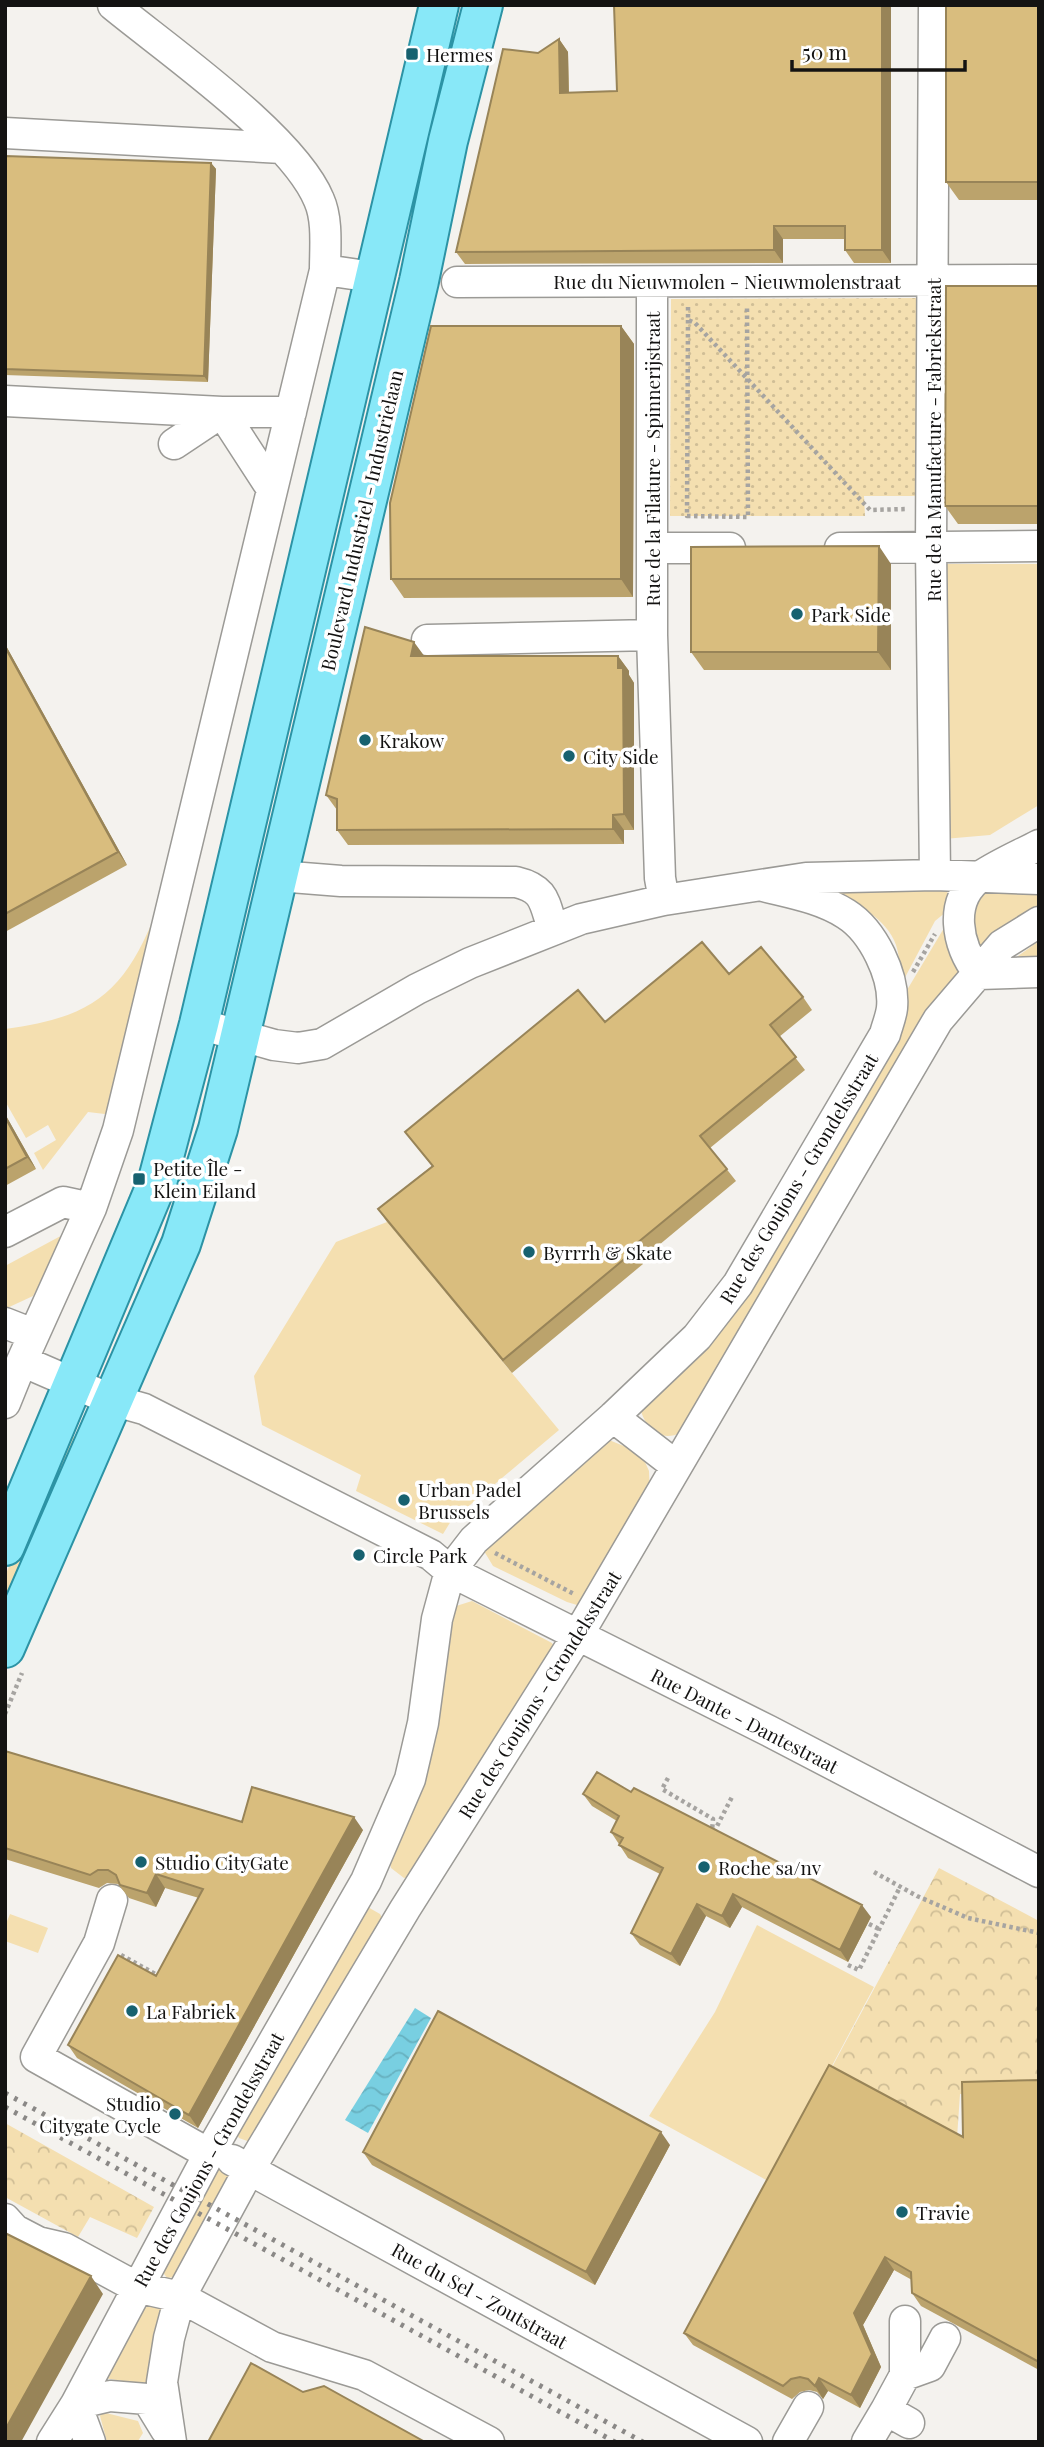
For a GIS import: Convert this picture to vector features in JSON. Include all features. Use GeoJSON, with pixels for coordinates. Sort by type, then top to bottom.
{"type":"FeatureCollection","features":[{"type":"Feature","properties":{"kind":"main road"},"geometry":{"type":"LineString","coordinates":[[5,1546],[158,1183],[200,1024],[373,277],[439,5]]}},
{"type":"Feature","properties":{"kind":"main road","name":"Boulevard Industriel - Industrielaan"},"geometry":{"type":"LineString","coordinates":[[5,1648],[181,1244],[218,1129],[419,281],[448,141],[483,5]]}},
{"type":"Feature","properties":{"kind":"street"},"geometry":{"type":"LineString","coordinates":[[5,1403],[33,1334],[91,1208],[118,1130],[325,270],[321,203],[306,175],[282,148],[232,102],[113,5]]}},
{"type":"Feature","properties":{"kind":"street","name":"Rue de la Manufacture - Fabriekstraat"},"geometry":{"type":"LineString","coordinates":[[934,5],[931,548],[935,875]]}},
{"type":"Feature","properties":{"kind":"street"},"geometry":{"type":"LineString","coordinates":[[5,133],[282,148]]}},
{"type":"Feature","properties":{"kind":"street"},"geometry":{"type":"LineString","coordinates":[[325,270],[373,277]]}},
{"type":"Feature","properties":{"kind":"street","name":"Rue du Nieuwmolen - Nieuwmolenstraat"},"geometry":{"type":"LineString","coordinates":[[457,282],[652,290],[747,281],[1039,280]]}},
{"type":"Feature","properties":{"kind":"street","name":"Rue de la Filature - Spinnerijstraat"},"geometry":{"type":"LineString","coordinates":[[652,290],[652,635],[663,900]]}},
{"type":"Feature","properties":{"kind":"street"},"geometry":{"type":"LineString","coordinates":[[5,401],[222,412],[291,412]]}},
{"type":"Feature","properties":{"kind":"street"},"geometry":{"type":"LineString","coordinates":[[174,444],[222,412]]}},
{"type":"Feature","properties":{"kind":"street"},"geometry":{"type":"LineString","coordinates":[[222,412],[272,489]]}},
{"type":"Feature","properties":{"kind":"street"},"geometry":{"type":"LineString","coordinates":[[816,548],[1039,546]]}},
{"type":"Feature","properties":{"kind":"street"},"geometry":{"type":"LineString","coordinates":[[652,548],[761,548]]}},
{"type":"Feature","properties":{"kind":"street","name":"Rue de la Filature - Spinnerijstraat"},"geometry":{"type":"LineString","coordinates":[[427,640],[652,635]]}},
{"type":"Feature","properties":{"kind":"street"},"geometry":{"type":"LineString","coordinates":[[1039,845],[979,877],[966,893],[960,910],[959,934],[962,949],[979,974],[1039,971]]}},
{"type":"Feature","properties":{"kind":"street"},"geometry":{"type":"LineString","coordinates":[[200,1024],[298,1048],[322,1044],[427,984],[552,929],[663,900],[806,878],[935,875],[1039,879]]}},
{"type":"Feature","properties":{"kind":"street"},"geometry":{"type":"LineString","coordinates":[[278,876],[341,881],[516,882],[532,886],[541,893],[552,929]]}},
{"type":"Feature","properties":{"kind":"street","name":"Rue des Goujons - Grondelsstraat"},"geometry":{"type":"LineString","coordinates":[[76,2404],[210,2151],[366,1881],[410,1779],[423,1723],[437,1619],[450,1571],[474,1540],[614,1417],[696,1337],[738,1284],[885,1034],[892,1007],[883,961],[871,937],[847,914],[812,898],[763,886]]}},
{"type":"Feature","properties":{"kind":"street","name":"Rue des Goujons - Grondelsstraat"},"geometry":{"type":"LineString","coordinates":[[166,2440],[162,2382],[169,2337],[180,2297],[249,2170],[405,1909],[578,1635],[675,1465],[939,1020],[958,993],[979,974],[1002,946],[1039,922]]}},
{"type":"Feature","properties":{"kind":"street"},"geometry":{"type":"LineString","coordinates":[[5,1232],[63,1202],[91,1208]]}},
{"type":"Feature","properties":{"kind":"street"},"geometry":{"type":"LineString","coordinates":[[5,1323],[33,1334]]}},
{"type":"Feature","properties":{"kind":"street","name":"Rue Dante - Dantestraat"},"geometry":{"type":"LineString","coordinates":[[22,1361],[112,1400],[132,1404],[180,1427],[431,1555],[450,1571],[1039,1872]]}},
{"type":"Feature","properties":{"kind":"street"},"geometry":{"type":"LineString","coordinates":[[614,1417],[675,1465]]}},
{"type":"Feature","properties":{"kind":"street"},"geometry":{"type":"LineString","coordinates":[[366,1881],[405,1909]]}},
{"type":"Feature","properties":{"kind":"street","name":"Rue du Sel - Zoutstraat"},"geometry":{"type":"LineString","coordinates":[[111,1900],[99,1943],[36,2057],[747,2442]]}},
{"type":"Feature","properties":{"kind":"street"},"geometry":{"type":"LineString","coordinates":[[5,2219],[15,2230],[38,2242],[64,2248],[136,2287],[180,2297],[272,2347],[364,2375],[489,2442]]}},
{"type":"Feature","properties":{"kind":"street"},"geometry":{"type":"LineString","coordinates":[[867,2442],[897,2417],[905,2375],[905,2321]]}},
{"type":"Feature","properties":{"kind":"street"},"geometry":{"type":"LineString","coordinates":[[905,2375],[930,2366],[946,2339]]}},
{"type":"Feature","properties":{"kind":"street","name":"Rue des Goujons - Grondelsstraat"},"geometry":{"type":"LineString","coordinates":[[76,2404],[110,2396],[147,2399],[166,2440]]}},
{"type":"Feature","properties":{"kind":"street"},"geometry":{"type":"LineString","coordinates":[[52,2442],[76,2404]]}},
{"type":"Feature","properties":{"kind":"street"},"geometry":{"type":"LineString","coordinates":[[76,2404],[90,2442]]}},
{"type":"Feature","properties":{"kind":"street"},"geometry":{"type":"LineString","coordinates":[[788,2442],[808,2407]]}},
{"type":"Feature","properties":{"kind":"path"},"geometry":{"type":"LineString","coordinates":[[688,320],[687,516],[748,517],[747,281]]}},
{"type":"Feature","properties":{"kind":"path"},"geometry":{"type":"LineString","coordinates":[[695,323],[870,510],[911,509],[911,499]]}},
{"type":"Feature","properties":{"kind":"path"},"geometry":{"type":"LineString","coordinates":[[892,1007],[945,918],[960,910]]}},
{"type":"Feature","properties":{"kind":"path"},"geometry":{"type":"LineString","coordinates":[[488,1550],[584,1600]]}},
{"type":"Feature","properties":{"kind":"path"},"geometry":{"type":"LineString","coordinates":[[668,1778],[662,1789],[713,1819],[711,1836],[733,1795]]}},
{"type":"Feature","properties":{"kind":"path"},"geometry":{"type":"LineString","coordinates":[[874,1872],[968,1918],[1039,1933]]}},
{"type":"Feature","properties":{"kind":"path"},"geometry":{"type":"LineString","coordinates":[[848,1965],[859,1970],[900,1886]]}},
{"type":"Feature","properties":{"kind":"path"},"geometry":{"type":"LineString","coordinates":[[869,1924],[879,1929]]}},
{"type":"Feature","properties":{"kind":"path"},"geometry":{"type":"LineString","coordinates":[[127,1958],[169,1982]]}},
{"type":"Feature","properties":{"kind":"green space"},"geometry":{"type":"Polygon","coordinates":[[[928,298],[921,496],[864,496],[865,516],[670,516],[671,299],[928,298]]]}},
{"type":"Feature","properties":{"kind":"green space"},"geometry":{"type":"Polygon","coordinates":[[[945,564],[1039,564],[1039,805],[990,835],[944,839],[945,564]]]}},
{"type":"Feature","properties":{"kind":"green space"},"geometry":{"type":"Polygon","coordinates":[[[948,887],[946,912],[935,921],[901,985],[900,965],[892,935],[869,912],[832,892],[948,887]]]}},
{"type":"Feature","properties":{"kind":"green space"},"geometry":{"type":"Polygon","coordinates":[[[1039,888],[1039,906],[978,951],[971,912],[988,889],[1039,888]]]}},
{"type":"Feature","properties":{"kind":"green space"},"geometry":{"type":"Polygon","coordinates":[[[158,908],[113,1115],[88,1112],[43,1170],[34,1153],[56,1140],[48,1125],[26,1138],[5,1101],[5,1029],[62,1017],[103,996],[133,961],[158,908]]]}},
{"type":"Feature","properties":{"kind":"green space"},"geometry":{"type":"Polygon","coordinates":[[[947,923],[964,969],[681,1433],[660,1435],[650,1428],[640,1408],[691,1352],[947,923]]]}},
{"type":"Feature","properties":{"kind":"green space"},"geometry":{"type":"Polygon","coordinates":[[[1039,941],[1039,964],[1014,959],[1039,941]]]}},
{"type":"Feature","properties":{"kind":"green space"},"geometry":{"type":"Polygon","coordinates":[[[387,1222],[559,1430],[451,1521],[443,1534],[356,1491],[361,1475],[262,1425],[254,1376],[336,1242],[387,1222]]]}},
{"type":"Feature","properties":{"kind":"green space"},"geometry":{"type":"Polygon","coordinates":[[[68,1232],[33,1296],[5,1309],[5,1266],[68,1232]]]}},
{"type":"Feature","properties":{"kind":"green space"},"geometry":{"type":"Polygon","coordinates":[[[68,1435],[80,1439],[5,1628],[5,1576],[63,1438],[68,1435]]]}},
{"type":"Feature","properties":{"kind":"green space"},"geometry":{"type":"Polygon","coordinates":[[[609,1440],[641,1453],[649,1471],[650,1495],[584,1603],[577,1605],[567,1602],[493,1566],[484,1551],[609,1440]]]}},
{"type":"Feature","properties":{"kind":"green space"},"geometry":{"type":"Polygon","coordinates":[[[472,1601],[552,1643],[555,1648],[408,1877],[404,1878],[391,1868],[389,1859],[453,1607],[472,1601]]]}},
{"type":"Feature","properties":{"kind":"green space"},"geometry":{"type":"Polygon","coordinates":[[[939,1868],[1039,1921],[1039,2092],[960,2094],[957,2138],[831,2069],[939,1868]]]}},
{"type":"Feature","properties":{"kind":"green space"},"geometry":{"type":"Polygon","coordinates":[[[366,1906],[380,1914],[385,1923],[250,2142],[239,2138],[235,2131],[366,1906]]]}},
{"type":"Feature","properties":{"kind":"green space"},"geometry":{"type":"Polygon","coordinates":[[[10,1914],[48,1928],[38,1953],[5,1941],[5,1926],[10,1914]]]}},
{"type":"Feature","properties":{"kind":"green space"},"geometry":{"type":"Polygon","coordinates":[[[757,1925],[874,1987],[770,2182],[649,2116],[715,2012],[757,1925]]]}},
{"type":"Feature","properties":{"kind":"green space"},"geometry":{"type":"Polygon","coordinates":[[[5,2123],[154,2207],[137,2238],[90,2217],[78,2237],[5,2197],[5,2123]]]}},
{"type":"Feature","properties":{"kind":"green space"},"geometry":{"type":"Polygon","coordinates":[[[221,2164],[231,2176],[174,2277],[167,2278],[162,2271],[210,2171],[221,2164]]]}},
{"type":"Feature","properties":{"kind":"green space"},"geometry":{"type":"Polygon","coordinates":[[[161,2303],[164,2305],[147,2385],[104,2378],[137,2310],[161,2303]]]}},
{"type":"Feature","properties":{"kind":"green space"},"geometry":{"type":"Polygon","coordinates":[[[102,2412],[138,2421],[143,2433],[138,2441],[107,2442],[100,2416],[102,2412]]]}},
{"type":"Feature","properties":{"kind":"water"},"geometry":{"type":"Polygon","coordinates":[[[415,2008],[431,2018],[368,2133],[345,2120],[415,2008]]]}},
{"type":"Feature","properties":{"kind":"building"},"geometry":{"type":"Polygon","coordinates":[[[614,5],[882,5],[882,250],[845,250],[845,226],[774,226],[774,250],[456,252],[503,49],[538,53],[559,39],[560,93],[617,91],[614,5]]]}},
{"type":"Feature","properties":{"kind":"building"},"geometry":{"type":"Polygon","coordinates":[[[946,5],[1039,5],[1039,182],[946,182],[946,5]]]}},
{"type":"Feature","properties":{"kind":"building"},"geometry":{"type":"Polygon","coordinates":[[[5,156],[211,163],[204,376],[5,369],[5,156]]]}},
{"type":"Feature","properties":{"kind":"building"},"geometry":{"type":"Polygon","coordinates":[[[946,286],[1039,286],[1039,506],[945,506],[946,286]]]}},
{"type":"Feature","properties":{"kind":"building"},"geometry":{"type":"Polygon","coordinates":[[[431,326],[621,326],[621,579],[391,579],[390,503],[431,326]]]}},
{"type":"Feature","properties":{"kind":"building","name":"Park Side"},"geometry":{"type":"Polygon","coordinates":[[[879,546],[878,652],[691,652],[691,547],[879,546]]]}},
{"type":"Feature","properties":{"kind":"building"},"geometry":{"type":"Polygon","coordinates":[[[365,627],[414,642],[411,656],[618,656],[618,668],[623,668],[624,814],[613,815],[613,829],[337,830],[337,799],[326,795],[365,627]]]}},
{"type":"Feature","properties":{"kind":"building"},"geometry":{"type":"Polygon","coordinates":[[[5,647],[118,852],[5,914],[5,647]]]}},
{"type":"Feature","properties":{"kind":"building"},"geometry":{"type":"Polygon","coordinates":[[[702,942],[729,974],[761,947],[803,997],[770,1025],[796,1057],[700,1136],[727,1169],[631,1248],[634,1251],[503,1360],[378,1209],[433,1166],[405,1132],[578,990],[605,1022],[702,942]]]}},
{"type":"Feature","properties":{"kind":"building"},"geometry":{"type":"Polygon","coordinates":[[[5,1117],[27,1157],[5,1169],[5,1117]]]}},
{"type":"Feature","properties":{"kind":"building"},"geometry":{"type":"Polygon","coordinates":[[[5,1751],[242,1822],[252,1787],[354,1817],[189,2115],[68,2045],[118,1955],[156,1976],[203,1889],[156,1874],[147,1893],[120,1885],[116,1875],[108,1870],[98,1870],[90,1875],[5,1848],[5,1751]]]}},
{"type":"Feature","properties":{"kind":"building"},"geometry":{"type":"Polygon","coordinates":[[[597,1772],[631,1792],[634,1788],[862,1905],[840,1950],[733,1894],[722,1916],[697,1904],[671,1954],[631,1933],[663,1868],[619,1845],[623,1838],[611,1832],[619,1816],[583,1794],[597,1772]]]}},
{"type":"Feature","properties":{"kind":"building"},"geometry":{"type":"Polygon","coordinates":[[[438,2011],[661,2132],[586,2272],[363,2152],[438,2011]]]}},
{"type":"Feature","properties":{"kind":"building","name":"Travie"},"geometry":{"type":"Polygon","coordinates":[[[829,2065],[963,2137],[962,2082],[1039,2080],[1039,2362],[912,2293],[911,2272],[885,2257],[854,2313],[872,2354],[851,2395],[819,2378],[815,2386],[808,2379],[800,2377],[791,2379],[783,2386],[684,2333],[829,2065]]]}},
{"type":"Feature","properties":{"kind":"building"},"geometry":{"type":"Polygon","coordinates":[[[5,2233],[91,2276],[5,2430],[5,2233]]]}},
{"type":"Feature","properties":{"kind":"building"},"geometry":{"type":"Polygon","coordinates":[[[251,2363],[303,2392],[324,2386],[425,2442],[208,2442],[251,2363]]]}},
{"type":"Feature","properties":{"kind":"railway"},"geometry":{"type":"LineString","coordinates":[[5,2093],[643,2442]]}},
{"type":"Feature","properties":{"kind":"railway"},"geometry":{"type":"LineString","coordinates":[[5,2107],[615,2442]]}},
{"type":"Feature","properties":{"kind":"place","name":"Hermes"},"geometry":{"type":"Point","coordinates":[412,54]}},
{"type":"Feature","properties":{"kind":"place","name":"Park Side"},"geometry":{"type":"Point","coordinates":[797,614]}},
{"type":"Feature","properties":{"kind":"place","name":"Krakow"},"geometry":{"type":"Point","coordinates":[365,740]}},
{"type":"Feature","properties":{"kind":"place","name":"City Side"},"geometry":{"type":"Point","coordinates":[569,756]}},
{"type":"Feature","properties":{"kind":"place","name":"Petite Île - Klein Eiland"},"geometry":{"type":"Point","coordinates":[139,1179]}},
{"type":"Feature","properties":{"kind":"place","name":"Byrrrh & Skate"},"geometry":{"type":"Point","coordinates":[529,1252]}},
{"type":"Feature","properties":{"kind":"place","name":"Urban Padel Brussels"},"geometry":{"type":"Point","coordinates":[404,1500]}},
{"type":"Feature","properties":{"kind":"place","name":"Circle Park"},"geometry":{"type":"Point","coordinates":[359,1555]}},
{"type":"Feature","properties":{"kind":"place","name":"Studio CityGate"},"geometry":{"type":"Point","coordinates":[141,1862]}},
{"type":"Feature","properties":{"kind":"place","name":"Roche sa/nv"},"geometry":{"type":"Point","coordinates":[704,1867]}},
{"type":"Feature","properties":{"kind":"place","name":"La Fabriek"},"geometry":{"type":"Point","coordinates":[132,2011]}},
{"type":"Feature","properties":{"kind":"place","name":"Studio Citygate Cycle"},"geometry":{"type":"Point","coordinates":[175,2114]}},
{"type":"Feature","properties":{"kind":"place","name":"Travie"},"geometry":{"type":"Point","coordinates":[902,2212]}}]}
